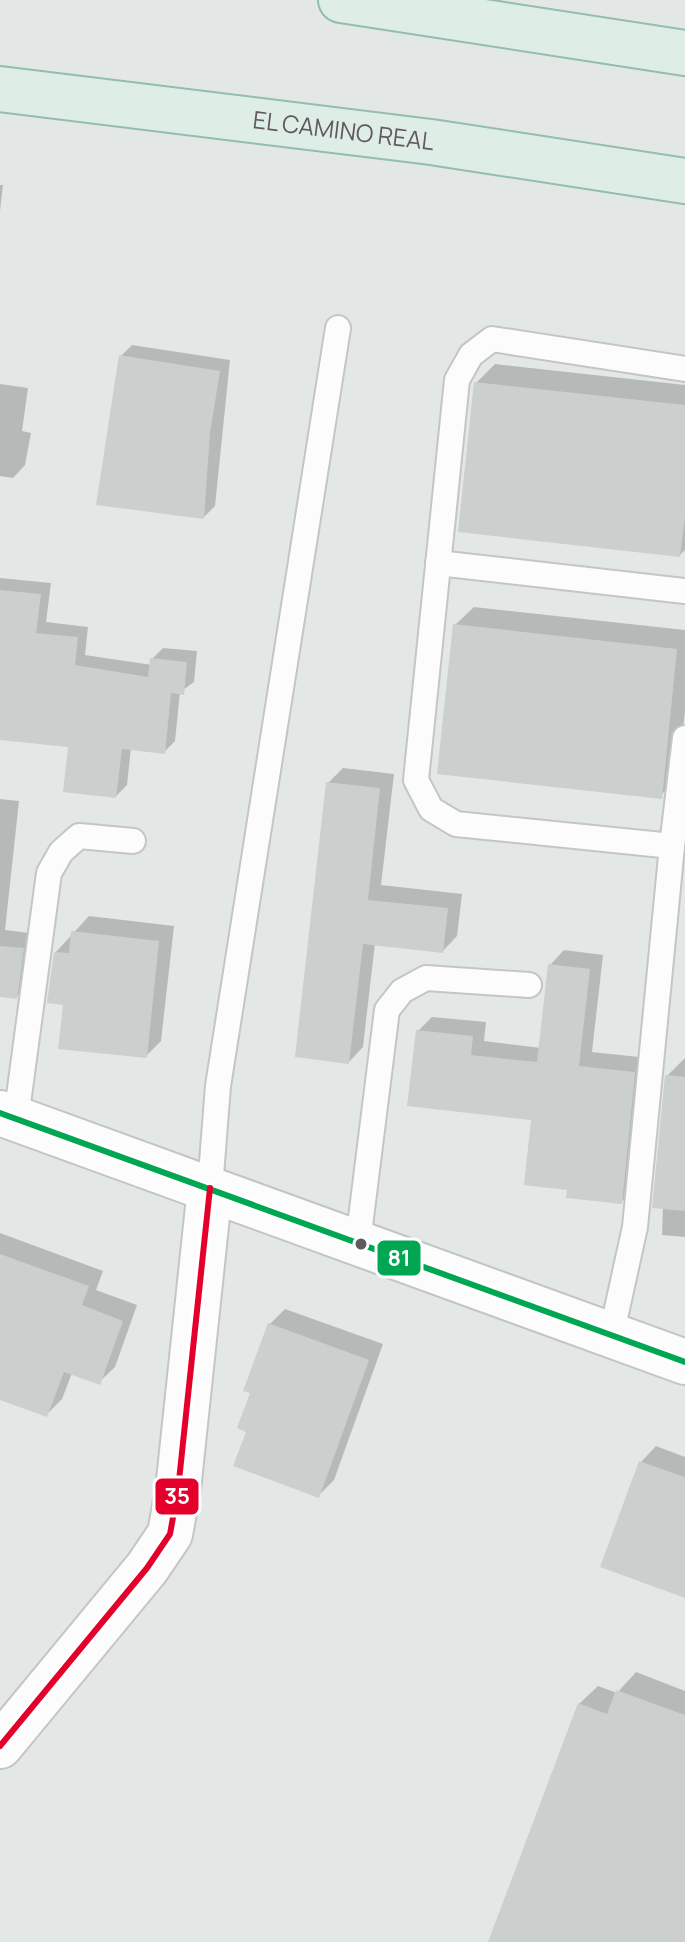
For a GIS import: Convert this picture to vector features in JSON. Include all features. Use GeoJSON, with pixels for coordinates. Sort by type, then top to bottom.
{"type":"FeatureCollection","features":[{"type":"Feature","properties":{"kind":"highway"},"geometry":{"type":"LineString","coordinates":[[341,0],[403,5],[685,53]]}},
{"type":"Feature","properties":{"kind":"highway","name":"EL CAMINO REAL"},"geometry":{"type":"LineString","coordinates":[[0,89],[431,142],[685,181]]}},
{"type":"Feature","properties":{"kind":"main road"},"geometry":{"type":"LineString","coordinates":[[8,1115],[685,1362]]}},
{"type":"Feature","properties":{"kind":"main road"},"geometry":{"type":"LineString","coordinates":[[0,1746],[147,1568],[170,1534],[178,1490],[210,1188]]}},
{"type":"Feature","properties":{"kind":"lane"},"geometry":{"type":"LineString","coordinates":[[210,1188],[218,1086],[338,328]]}},
{"type":"Feature","properties":{"kind":"lane"},"geometry":{"type":"LineString","coordinates":[[672,846],[456,824],[431,809],[416,780],[457,380],[471,355],[492,339],[685,369]]}},
{"type":"Feature","properties":{"kind":"lane"},"geometry":{"type":"LineString","coordinates":[[438,563],[685,591]]}},
{"type":"Feature","properties":{"kind":"lane"},"geometry":{"type":"LineString","coordinates":[[611,1336],[635,1227],[685,738]]}},
{"type":"Feature","properties":{"kind":"lane"},"geometry":{"type":"LineString","coordinates":[[8,1115],[49,873],[61,852],[79,836],[133,841]]}},
{"type":"Feature","properties":{"kind":"lane"},"geometry":{"type":"LineString","coordinates":[[358,1242],[387,1010],[402,991],[426,978],[529,985]]}},
{"type":"Feature","properties":{"kind":"building"},"geometry":{"type":"Polygon","coordinates":[[[119,355],[220,371],[210,433],[204,519],[96,505],[119,355]]]}},
{"type":"Feature","properties":{"kind":"building"},"geometry":{"type":"Polygon","coordinates":[[[474,382],[685,405],[685,517],[680,557],[458,532],[474,382]]]}},
{"type":"Feature","properties":{"kind":"building"},"geometry":{"type":"Polygon","coordinates":[[[0,590],[41,594],[36,633],[78,637],[75,665],[148,677],[150,658],[187,662],[184,695],[171,693],[165,754],[122,749],[116,798],[63,792],[68,747],[0,740],[0,590]]]}},
{"type":"Feature","properties":{"kind":"building"},"geometry":{"type":"Polygon","coordinates":[[[453,624],[677,649],[662,799],[437,774],[453,624]]]}},
{"type":"Feature","properties":{"kind":"building"},"geometry":{"type":"Polygon","coordinates":[[[326,782],[380,788],[368,900],[448,908],[443,953],[363,944],[349,1064],[295,1057],[326,782]]]}},
{"type":"Feature","properties":{"kind":"building"},"geometry":{"type":"Polygon","coordinates":[[[71,931],[159,941],[147,1058],[58,1049],[63,1005],[47,1003],[54,952],[69,953],[71,931]]]}},
{"type":"Feature","properties":{"kind":"building"},"geometry":{"type":"Polygon","coordinates":[[[0,946],[24,948],[17,999],[0,997],[0,946]]]}},
{"type":"Feature","properties":{"kind":"building"},"geometry":{"type":"Polygon","coordinates":[[[548,964],[590,969],[579,1066],[635,1072],[622,1204],[566,1198],[567,1190],[524,1185],[531,1120],[407,1106],[416,1030],[473,1036],[471,1055],[537,1062],[548,964]]]}},
{"type":"Feature","properties":{"kind":"building"},"geometry":{"type":"Polygon","coordinates":[[[665,1075],[685,1077],[685,1211],[652,1208],[665,1075]]]}},
{"type":"Feature","properties":{"kind":"building"},"geometry":{"type":"Polygon","coordinates":[[[0,1254],[89,1286],[82,1305],[123,1321],[100,1385],[64,1372],[47,1417],[0,1400],[0,1254]]]}},
{"type":"Feature","properties":{"kind":"building"},"geometry":{"type":"Polygon","coordinates":[[[268,1323],[369,1360],[319,1498],[233,1466],[246,1432],[237,1428],[250,1393],[243,1391],[268,1323]]]}},
{"type":"Feature","properties":{"kind":"building"},"geometry":{"type":"Polygon","coordinates":[[[639,1461],[685,1477],[685,1598],[600,1567],[639,1461]]]}},
{"type":"Feature","properties":{"kind":"building"},"geometry":{"type":"Polygon","coordinates":[[[616,1690],[685,1715],[685,1942],[488,1942],[578,1703],[607,1714],[616,1690]]]}},
{"type":"Feature","properties":{"kind":"transit line","name":"81"},"geometry":{"type":"LineString","coordinates":[[0,1113],[685,1362]]}},
{"type":"Feature","properties":{"kind":"transit line","name":"35"},"geometry":{"type":"LineString","coordinates":[[0,1746],[147,1568],[170,1534],[178,1490],[210,1188]]}}]}
